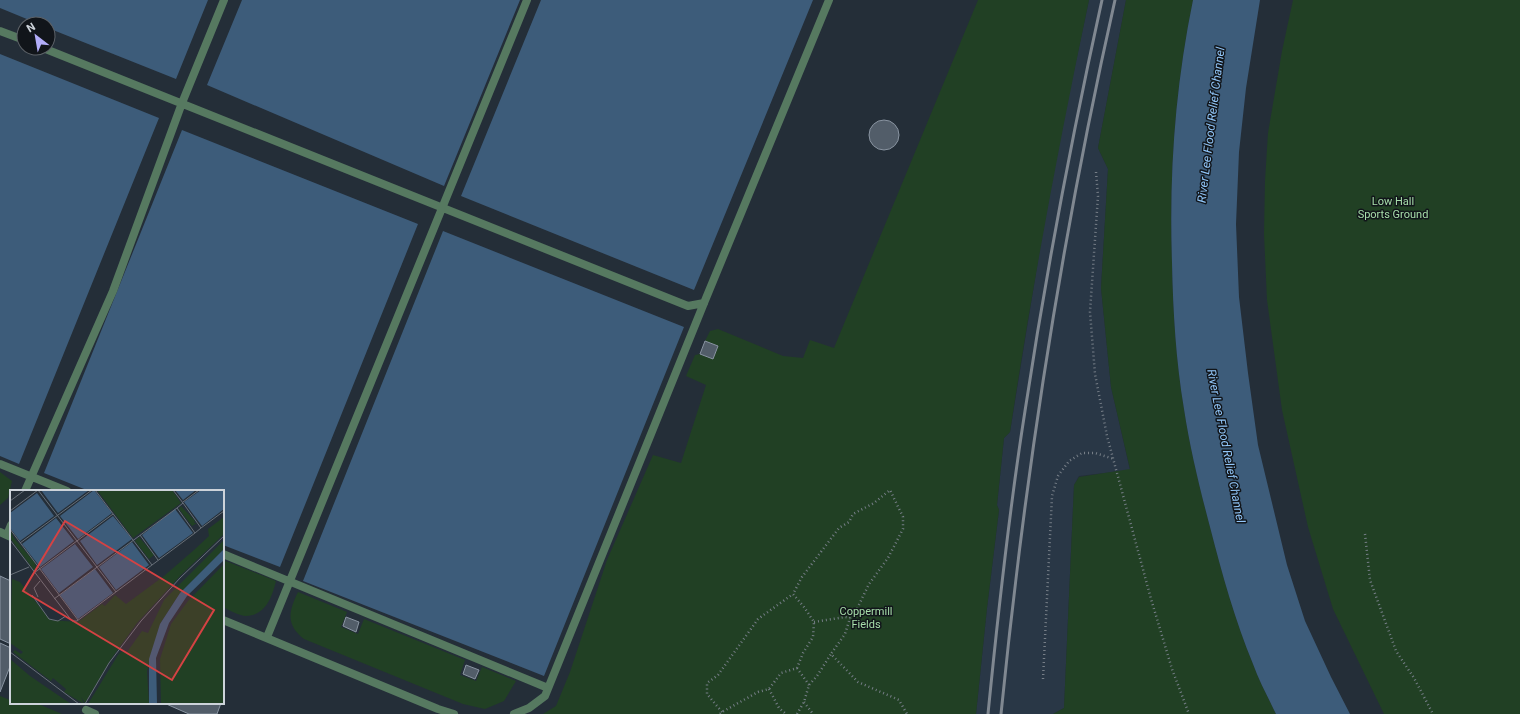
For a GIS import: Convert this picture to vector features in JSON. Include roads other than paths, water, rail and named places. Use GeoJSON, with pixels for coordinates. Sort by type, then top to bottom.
{"type":"FeatureCollection","features":[{"type":"Feature","properties":{"kind":"lane"},"geometry":{"type":"LineString","coordinates":[[25,490],[113,291],[182,103],[224,0]]}},
{"type":"Feature","properties":{"kind":"lane"},"geometry":{"type":"LineString","coordinates":[[267,637],[527,0]]}},
{"type":"Feature","properties":{"kind":"lane"},"geometry":{"type":"LineString","coordinates":[[514,714],[529,708],[545,696],[704,303],[829,0]]}},
{"type":"Feature","properties":{"kind":"lane"},"geometry":{"type":"LineString","coordinates":[[0,31],[16,37]]}},
{"type":"Feature","properties":{"kind":"lane"},"geometry":{"type":"LineString","coordinates":[[56,53],[688,306],[704,303]]}},
{"type":"Feature","properties":{"kind":"lane"},"geometry":{"type":"LineString","coordinates":[[0,464],[65,490]]}},
{"type":"Feature","properties":{"kind":"lane"},"geometry":{"type":"LineString","coordinates":[[224,554],[548,688]]}},
{"type":"Feature","properties":{"kind":"lane"},"geometry":{"type":"LineString","coordinates":[[224,620],[267,637],[437,712],[454,714]]}},
{"type":"Feature","properties":{"kind":"lane"},"geometry":{"type":"LineString","coordinates":[[86,710],[95,714]]}},
{"type":"Feature","properties":{"kind":"water"},"geometry":{"type":"Polygon","coordinates":[[[0,0],[208,0],[176,79],[56,31],[56,16],[20,16],[0,8],[0,0]]]}},
{"type":"Feature","properties":{"kind":"water"},"geometry":{"type":"Polygon","coordinates":[[[242,0],[520,0],[444,186],[207,85],[242,0]]]}},
{"type":"Feature","properties":{"kind":"water"},"geometry":{"type":"Polygon","coordinates":[[[541,0],[813,0],[694,290],[461,196],[541,0]]]}},
{"type":"Feature","properties":{"kind":"water","name":"River Lee Flood Relief Channel"},"geometry":{"type":"Polygon","coordinates":[[[1193,0],[1260,0],[1246,88],[1239,152],[1236,224],[1239,297],[1248,373],[1258,445],[1287,565],[1305,621],[1350,714],[1276,714],[1255,670],[1235,614],[1224,579],[1192,454],[1181,391],[1175,336],[1171,196],[1178,98],[1193,0]]]}},
{"type":"Feature","properties":{"kind":"water"},"geometry":{"type":"Polygon","coordinates":[[[0,54],[159,118],[19,464],[0,456],[0,54]]]}},
{"type":"Feature","properties":{"kind":"water"},"geometry":{"type":"Polygon","coordinates":[[[182,130],[418,224],[280,567],[224,545],[224,490],[86,490],[44,473],[182,130]]]}},
{"type":"Feature","properties":{"kind":"water"},"geometry":{"type":"Polygon","coordinates":[[[443,231],[684,327],[544,676],[303,581],[443,231]]]}},
{"type":"Feature","properties":{"kind":"railway"},"geometry":{"type":"LineString","coordinates":[[988,714],[1009,525],[1033,359],[1060,205],[1102,0]]}},
{"type":"Feature","properties":{"kind":"railway"},"geometry":{"type":"LineString","coordinates":[[1001,714],[1021,534],[1047,355],[1078,177],[1115,0]]}},
{"type":"Feature","properties":{"kind":"park label","name":"Low Hall Sports Ground"},"geometry":{"type":"Point","coordinates":[1393,207]}},
{"type":"Feature","properties":{"kind":"park label","name":"Coppermill Fields"},"geometry":{"type":"Point","coordinates":[866,617]}}]}
